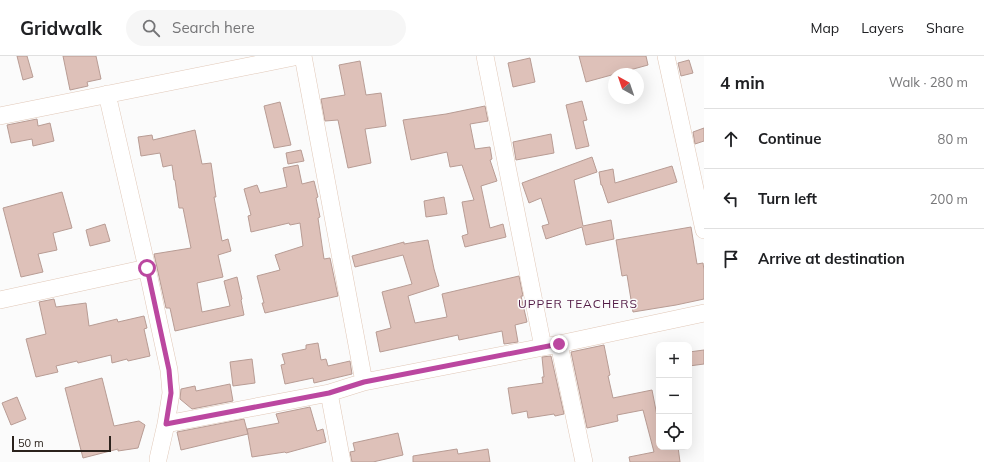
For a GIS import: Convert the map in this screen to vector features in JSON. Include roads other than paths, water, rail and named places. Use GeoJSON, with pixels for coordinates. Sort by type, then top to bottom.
{"type":"FeatureCollection","features":[{"type":"Feature","properties":{"kind":"street"},"geometry":{"type":"LineString","coordinates":[[0,116],[299,56]]}},
{"type":"Feature","properties":{"kind":"street"},"geometry":{"type":"LineString","coordinates":[[303,56],[364,382]]}},
{"type":"Feature","properties":{"kind":"street"},"geometry":{"type":"LineString","coordinates":[[485,56],[551,346],[584,462]]}},
{"type":"Feature","properties":{"kind":"street"},"geometry":{"type":"LineString","coordinates":[[666,56],[704,230]]}},
{"type":"Feature","properties":{"kind":"street"},"geometry":{"type":"LineString","coordinates":[[107,94],[169,370],[171,393],[166,424],[154,461]]}},
{"type":"Feature","properties":{"kind":"street"},"geometry":{"type":"LineString","coordinates":[[0,300],[147,268]]}},
{"type":"Feature","properties":{"kind":"street"},"geometry":{"type":"LineString","coordinates":[[166,424],[329,393],[364,382],[551,346],[704,313]]}},
{"type":"Feature","properties":{"kind":"street"},"geometry":{"type":"LineString","coordinates":[[329,393],[342,462]]}},
{"type":"Feature","properties":{"kind":"district","name":"UPPER TEACHERS"},"geometry":{"type":"Point","coordinates":[578,303]}}]}
